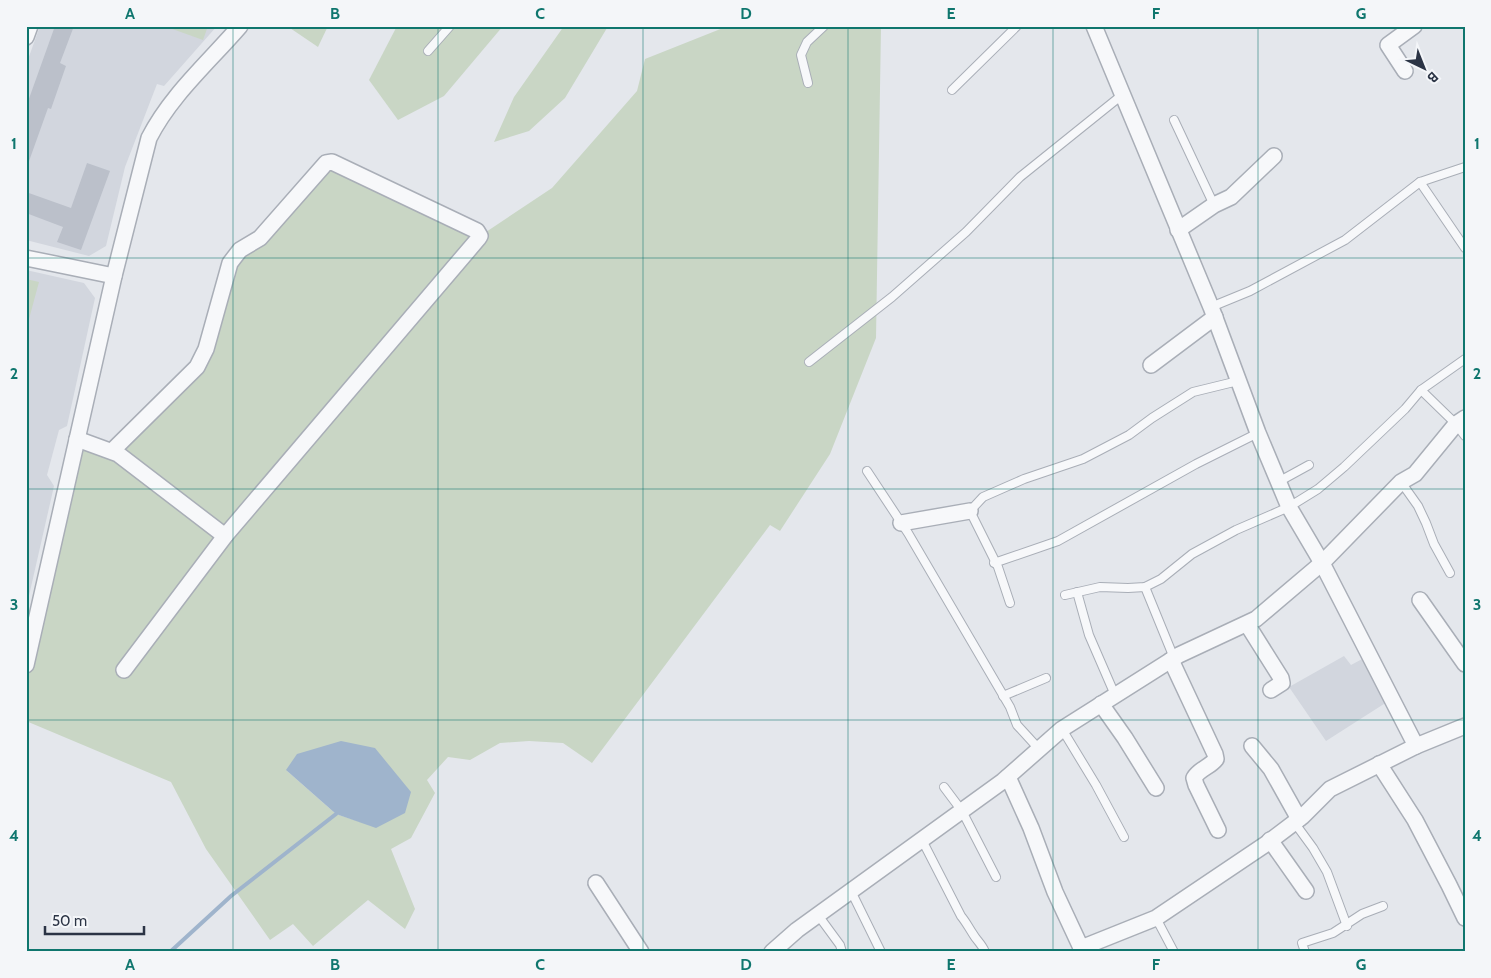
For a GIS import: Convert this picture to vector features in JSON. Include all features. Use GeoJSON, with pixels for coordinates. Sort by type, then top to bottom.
{"type":"FeatureCollection","features":[{"type":"Feature","properties":{"kind":"street"},"geometry":{"type":"LineString","coordinates":[[26,36],[30,26]]}},
{"type":"Feature","properties":{"kind":"street"},"geometry":{"type":"LineString","coordinates":[[26,665],[114,276],[149,138],[159,118],[175,97],[240,26]]}},
{"type":"Feature","properties":{"kind":"street"},"geometry":{"type":"LineString","coordinates":[[1094,26],[1213,312],[1258,433],[1288,506],[1322,562],[1416,746]]}},
{"type":"Feature","properties":{"kind":"street"},"geometry":{"type":"LineString","coordinates":[[1404,71],[1388,45],[1414,26]]}},
{"type":"Feature","properties":{"kind":"street"},"geometry":{"type":"LineString","coordinates":[[1178,230],[1214,205],[1231,197],[1274,156]]}},
{"type":"Feature","properties":{"kind":"street"},"geometry":{"type":"LineString","coordinates":[[112,450],[197,366],[206,349],[230,263],[240,250],[260,238],[326,163],[332,162],[475,229],[480,236],[225,536],[124,670]]}},
{"type":"Feature","properties":{"kind":"street"},"geometry":{"type":"LineString","coordinates":[[26,258],[114,276]]}},
{"type":"Feature","properties":{"kind":"street"},"geometry":{"type":"LineString","coordinates":[[1151,364],[1213,312]]}},
{"type":"Feature","properties":{"kind":"street"},"geometry":{"type":"LineString","coordinates":[[772,952],[797,930],[1008,777],[1062,729],[1173,659],[1256,619],[1322,562],[1401,482],[1415,474],[1462,426]]}},
{"type":"Feature","properties":{"kind":"street"},"geometry":{"type":"LineString","coordinates":[[77,439],[112,450],[225,536]]}},
{"type":"Feature","properties":{"kind":"street"},"geometry":{"type":"LineString","coordinates":[[901,523],[970,511]]}},
{"type":"Feature","properties":{"kind":"street"},"geometry":{"type":"LineString","coordinates":[[1420,600],[1465,664]]}},
{"type":"Feature","properties":{"kind":"street"},"geometry":{"type":"LineString","coordinates":[[1246,624],[1282,683],[1271,690]]}},
{"type":"Feature","properties":{"kind":"street"},"geometry":{"type":"LineString","coordinates":[[1173,659],[1215,754],[1216,760],[1210,767],[1197,773],[1194,778],[1218,830]]}},
{"type":"Feature","properties":{"kind":"street"},"geometry":{"type":"LineString","coordinates":[[1101,704],[1156,788]]}},
{"type":"Feature","properties":{"kind":"street"},"geometry":{"type":"LineString","coordinates":[[1008,777],[1031,828],[1055,892],[1082,950],[1156,918],[1270,840],[1296,820],[1330,789],[1416,746],[1465,726]]}},
{"type":"Feature","properties":{"kind":"street"},"geometry":{"type":"LineString","coordinates":[[1252,746],[1270,769],[1296,820]]}},
{"type":"Feature","properties":{"kind":"street"},"geometry":{"type":"LineString","coordinates":[[1379,764],[1414,820],[1463,912]]}},
{"type":"Feature","properties":{"kind":"street"},"geometry":{"type":"LineString","coordinates":[[1270,840],[1306,891]]}},
{"type":"Feature","properties":{"kind":"street"},"geometry":{"type":"LineString","coordinates":[[596,883],[642,952]]}},
{"type":"Feature","properties":{"kind":"lane"},"geometry":{"type":"LineString","coordinates":[[428,51],[450,26]]}},
{"type":"Feature","properties":{"kind":"lane"},"geometry":{"type":"LineString","coordinates":[[808,83],[801,54],[807,42],[824,26]]}},
{"type":"Feature","properties":{"kind":"lane"},"geometry":{"type":"LineString","coordinates":[[952,90],[1018,26]]}},
{"type":"Feature","properties":{"kind":"lane"},"geometry":{"type":"LineString","coordinates":[[809,362],[892,297],[966,232],[1020,177],[1122,95]]}},
{"type":"Feature","properties":{"kind":"lane"},"geometry":{"type":"LineString","coordinates":[[1174,120],[1214,205]]}},
{"type":"Feature","properties":{"kind":"lane"},"geometry":{"type":"LineString","coordinates":[[1213,312],[1345,240],[1420,182],[1465,167]]}},
{"type":"Feature","properties":{"kind":"lane"},"geometry":{"type":"LineString","coordinates":[[1420,182],[1465,248]]}},
{"type":"Feature","properties":{"kind":"lane"},"geometry":{"type":"LineString","coordinates":[[1065,595],[1100,587],[1145,587],[1161,579],[1192,554],[1318,489],[1405,409],[1421,390],[1465,359]]}},
{"type":"Feature","properties":{"kind":"lane"},"geometry":{"type":"LineString","coordinates":[[1010,603],[998,567],[994,563],[970,511],[983,497],[1024,479],[1083,459],[1129,435],[1193,392],[1238,381]]}},
{"type":"Feature","properties":{"kind":"lane"},"geometry":{"type":"LineString","coordinates":[[1421,390],[1462,426]]}},
{"type":"Feature","properties":{"kind":"lane"},"geometry":{"type":"LineString","coordinates":[[994,563],[1058,541],[1196,464],[1258,433]]}},
{"type":"Feature","properties":{"kind":"lane"},"geometry":{"type":"LineString","coordinates":[[1278,482],[1309,465]]}},
{"type":"Feature","properties":{"kind":"lane"},"geometry":{"type":"LineString","coordinates":[[867,471],[901,523],[1004,696],[1018,725],[1039,749]]}},
{"type":"Feature","properties":{"kind":"lane"},"geometry":{"type":"LineString","coordinates":[[1401,482],[1418,506],[1434,544],[1450,573]]}},
{"type":"Feature","properties":{"kind":"lane"},"geometry":{"type":"LineString","coordinates":[[1145,587],[1173,659]]}},
{"type":"Feature","properties":{"kind":"lane"},"geometry":{"type":"LineString","coordinates":[[1077,592],[1089,635],[1115,695]]}},
{"type":"Feature","properties":{"kind":"lane"},"geometry":{"type":"LineString","coordinates":[[1004,696],[1046,678]]}},
{"type":"Feature","properties":{"kind":"lane"},"geometry":{"type":"LineString","coordinates":[[1062,729],[1096,785],[1124,837]]}},
{"type":"Feature","properties":{"kind":"lane"},"geometry":{"type":"LineString","coordinates":[[944,787],[962,811],[996,877]]}},
{"type":"Feature","properties":{"kind":"lane"},"geometry":{"type":"LineString","coordinates":[[1296,820],[1327,872],[1347,926]]}},
{"type":"Feature","properties":{"kind":"lane"},"geometry":{"type":"LineString","coordinates":[[922,840],[972,934],[982,945],[985,952]]}},
{"type":"Feature","properties":{"kind":"lane"},"geometry":{"type":"LineString","coordinates":[[851,891],[881,952]]}},
{"type":"Feature","properties":{"kind":"lane"},"geometry":{"type":"LineString","coordinates":[[1305,952],[1302,943],[1333,933],[1347,926],[1362,914],[1383,906]]}},
{"type":"Feature","properties":{"kind":"lane"},"geometry":{"type":"LineString","coordinates":[[818,915],[840,945],[842,952]]}},
{"type":"Feature","properties":{"kind":"lane"},"geometry":{"type":"LineString","coordinates":[[1156,918],[1174,952]]}},
{"type":"Feature","properties":{"kind":"shaded area"},"geometry":{"type":"Polygon","coordinates":[[[40,26],[217,26],[164,86],[157,84],[125,167],[106,246],[89,256],[26,240],[26,65],[40,26]]]}},
{"type":"Feature","properties":{"kind":"shaded area"},"geometry":{"type":"Polygon","coordinates":[[[26,270],[84,283],[95,298],[67,426],[59,430],[47,475],[54,486],[26,609],[26,270]]]}},
{"type":"Feature","properties":{"kind":"shaded area"},"geometry":{"type":"Polygon","coordinates":[[[1344,656],[1351,665],[1364,658],[1387,702],[1326,741],[1289,687],[1344,656]]]}},
{"type":"Feature","properties":{"kind":"green space"},"geometry":{"type":"Polygon","coordinates":[[[164,26],[208,26],[203,40],[164,26]]]}},
{"type":"Feature","properties":{"kind":"green space"},"geometry":{"type":"Polygon","coordinates":[[[287,26],[328,26],[318,47],[287,26]]]}},
{"type":"Feature","properties":{"kind":"green space"},"geometry":{"type":"Polygon","coordinates":[[[397,26],[503,26],[444,96],[398,120],[369,80],[397,26]]]}},
{"type":"Feature","properties":{"kind":"green space"},"geometry":{"type":"Polygon","coordinates":[[[564,26],[611,26],[607,28],[565,98],[529,131],[494,142],[514,97],[564,26]]]}},
{"type":"Feature","properties":{"kind":"green space"},"geometry":{"type":"Polygon","coordinates":[[[728,26],[881,26],[876,338],[830,454],[780,531],[770,525],[592,763],[563,743],[529,741],[500,743],[470,760],[448,757],[427,780],[435,793],[411,838],[391,849],[415,909],[405,929],[368,900],[313,946],[293,924],[270,940],[206,849],[171,782],[26,721],[26,665],[77,439],[112,450],[202,359],[235,255],[326,163],[480,236],[552,188],[637,91],[645,59],[728,26]],[[286,770],[336,814],[376,827],[286,770]]]}},
{"type":"Feature","properties":{"kind":"green space"},"geometry":{"type":"Polygon","coordinates":[[[26,279],[39,282],[29,319],[26,319],[26,279]]]}},
{"type":"Feature","properties":{"kind":"water"},"geometry":{"type":"Polygon","coordinates":[[[341,741],[375,748],[411,792],[405,813],[376,828],[336,814],[286,770],[297,754],[341,741]]]}},
{"type":"Feature","properties":{"kind":"building"},"geometry":{"type":"Polygon","coordinates":[[[55,26],[74,26],[60,63],[66,66],[51,109],[48,108],[28,164],[26,164],[26,107],[55,26]]]}},
{"type":"Feature","properties":{"kind":"building"},"geometry":{"type":"Polygon","coordinates":[[[87,163],[110,171],[81,250],[57,242],[63,227],[26,213],[26,192],[71,208],[87,163]]]}},
{"type":"Feature","properties":{"kind":"waterway"},"geometry":{"type":"LineString","coordinates":[[170,952],[231,896],[336,814]]}}]}
